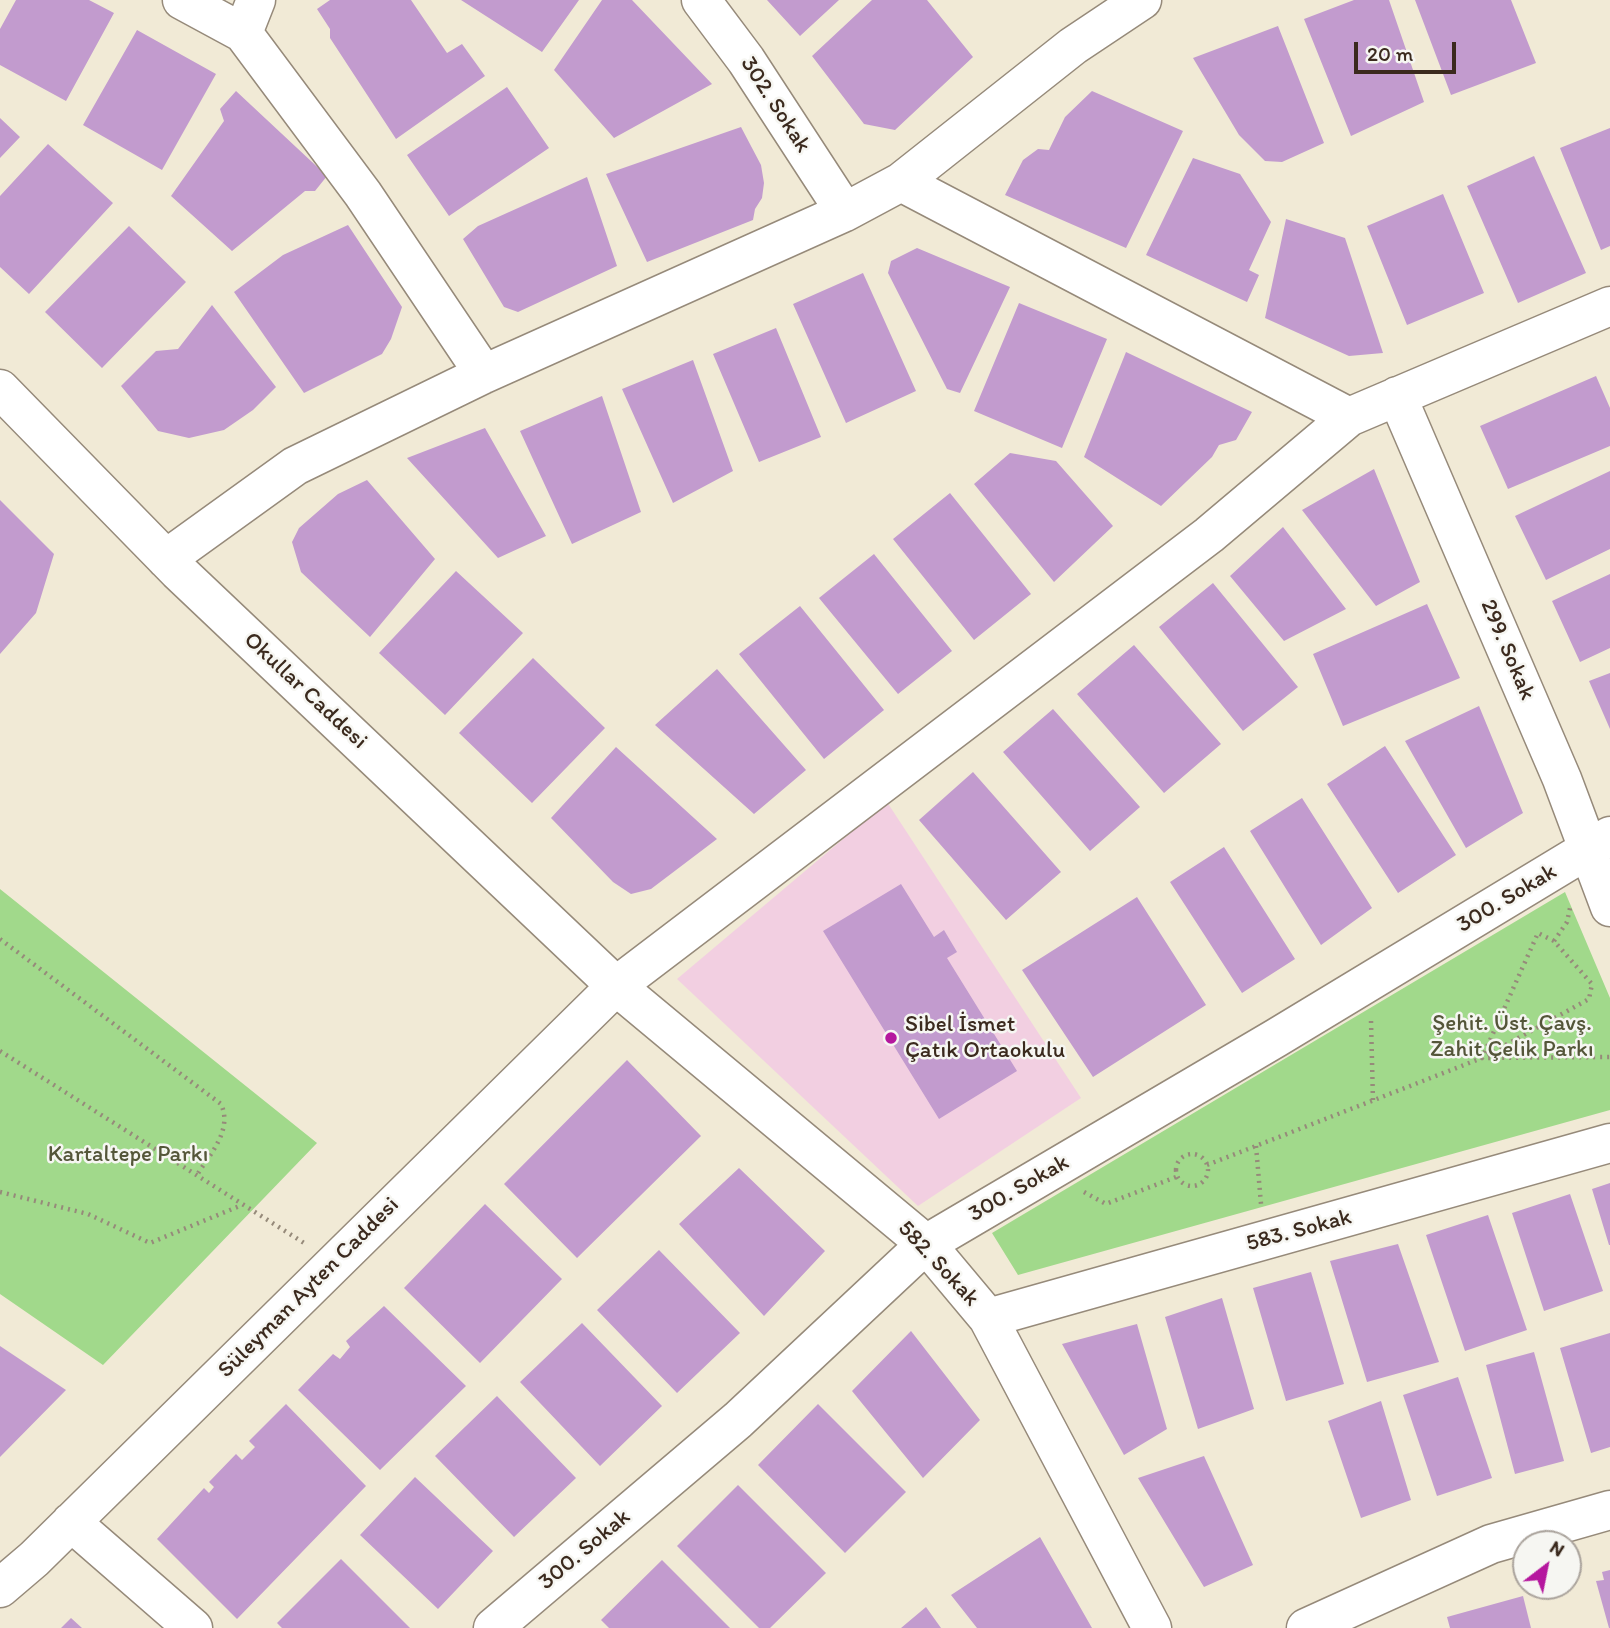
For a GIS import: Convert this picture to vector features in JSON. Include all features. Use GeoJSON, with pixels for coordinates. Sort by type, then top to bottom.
{"type":"FeatureCollection","features":[{"type":"Feature","properties":{"kind":"street"},"geometry":{"type":"LineString","coordinates":[[183,0],[250,17],[363,194],[484,374]]}},
{"type":"Feature","properties":{"kind":"street","name":"302. Sokak"},"geometry":{"type":"LineString","coordinates":[[701,0],[746,60],[845,212]]}},
{"type":"Feature","properties":{"kind":"street"},"geometry":{"type":"LineString","coordinates":[[166,559],[295,466],[484,374],[845,212],[901,182],[1073,46],[1142,0]]}},
{"type":"Feature","properties":{"kind":"street"},"geometry":{"type":"LineString","coordinates":[[901,182],[1349,417]]}},
{"type":"Feature","properties":{"kind":"street","name":"Süleyman Ayten Caddesi"},"geometry":{"type":"LineString","coordinates":[[0,1588],[71,1522],[616,986],[1209,535],[1349,417],[1610,306]]}},
{"type":"Feature","properties":{"kind":"street","name":"Okullar Caddesi"},"geometry":{"type":"LineString","coordinates":[[0,389],[166,559],[616,986]]}},
{"type":"Feature","properties":{"kind":"street","name":"299. Sokak"},"geometry":{"type":"LineString","coordinates":[[1397,396],[1562,779],[1610,907]]}},
{"type":"Feature","properties":{"kind":"street","name":"300. Sokak"},"geometry":{"type":"LineString","coordinates":[[493,1628],[738,1420],[926,1244],[1588,850]]}},
{"type":"Feature","properties":{"kind":"street","name":"582. Sokak"},"geometry":{"type":"LineString","coordinates":[[616,986],[926,1244],[988,1318],[1152,1628]]}},
{"type":"Feature","properties":{"kind":"street","name":"583. Sokak"},"geometry":{"type":"LineString","coordinates":[[988,1318],[1610,1143]]}},
{"type":"Feature","properties":{"kind":"street"},"geometry":{"type":"LineString","coordinates":[[1306,1628],[1490,1544],[1610,1510]]}},
{"type":"Feature","properties":{"kind":"street"},"geometry":{"type":"LineString","coordinates":[[71,1522],[193,1628]]}},
{"type":"Feature","properties":{"kind":"path"},"geometry":{"type":"LineString","coordinates":[[1554,941],[1567,922],[1588,850]]}},
{"type":"Feature","properties":{"kind":"path"},"geometry":{"type":"LineString","coordinates":[[1207,1165],[1482,1058],[1589,999],[1592,984],[1554,941],[1538,933],[1482,1058]]}},
{"type":"Feature","properties":{"kind":"path"},"geometry":{"type":"LineString","coordinates":[[0,939],[221,1104],[225,1114],[221,1137],[197,1175]]}},
{"type":"Feature","properties":{"kind":"path"},"geometry":{"type":"LineString","coordinates":[[1370,981],[1373,1101]]}},
{"type":"Feature","properties":{"kind":"path"},"geometry":{"type":"LineString","coordinates":[[0,1051],[335,1262]]}},
{"type":"Feature","properties":{"kind":"path"},"geometry":{"type":"LineString","coordinates":[[1482,1058],[1610,1057]]}},
{"type":"Feature","properties":{"kind":"path"},"geometry":{"type":"LineString","coordinates":[[1256,1146],[1264,1241]]}},
{"type":"Feature","properties":{"kind":"path"},"geometry":{"type":"LineString","coordinates":[[1196,1154],[1207,1165],[1205,1181],[1195,1187],[1184,1185],[1176,1177],[1177,1162],[1185,1155],[1196,1154]]}},
{"type":"Feature","properties":{"kind":"path"},"geometry":{"type":"LineString","coordinates":[[1047,1172],[1107,1204],[1176,1177]]}},
{"type":"Feature","properties":{"kind":"path"},"geometry":{"type":"LineString","coordinates":[[0,1192],[89,1214],[150,1243],[243,1205]]}},
{"type":"Feature","properties":{"kind":"shaded area","name":"Sibel İsmet Çatık Ortaokulu"},"geometry":{"type":"Polygon","coordinates":[[[887,802],[1081,1098],[918,1206],[677,979],[887,802]]]}},
{"type":"Feature","properties":{"kind":"green space","name":"Kartaltepe Parkı"},"geometry":{"type":"Polygon","coordinates":[[[0,889],[317,1143],[103,1365],[0,1294],[0,889]]]}},
{"type":"Feature","properties":{"kind":"green space","name":"Şehit. Üst. Çavş. Zahit Çelik Parkı"},"geometry":{"type":"Polygon","coordinates":[[[1565,892],[1610,998],[1610,1110],[1018,1275],[992,1233],[1565,892]]]}},
{"type":"Feature","properties":{"kind":"building"},"geometry":{"type":"Polygon","coordinates":[[[16,0],[89,0],[114,13],[66,101],[0,65],[0,29],[16,0]]]}},
{"type":"Feature","properties":{"kind":"building"},"geometry":{"type":"Polygon","coordinates":[[[330,0],[411,0],[447,53],[462,44],[485,76],[396,139],[330,38],[330,29],[317,9],[330,0]]]}},
{"type":"Feature","properties":{"kind":"building"},"geometry":{"type":"Polygon","coordinates":[[[461,0],[579,0],[542,52],[461,0]]]}},
{"type":"Feature","properties":{"kind":"building"},"geometry":{"type":"Polygon","coordinates":[[[602,0],[632,0],[712,84],[614,138],[554,70],[602,0]]]}},
{"type":"Feature","properties":{"kind":"building"},"geometry":{"type":"Polygon","coordinates":[[[767,0],[839,0],[800,36],[767,0]]]}},
{"type":"Feature","properties":{"kind":"building"},"geometry":{"type":"Polygon","coordinates":[[[872,0],[927,0],[973,57],[895,130],[864,124],[812,56],[872,0]]]}},
{"type":"Feature","properties":{"kind":"building"},"geometry":{"type":"Polygon","coordinates":[[[1354,0],[1389,0],[1424,102],[1351,136],[1304,19],[1354,0]]]}},
{"type":"Feature","properties":{"kind":"building"},"geometry":{"type":"Polygon","coordinates":[[[1415,0],[1511,0],[1536,63],[1451,95],[1415,0]]]}},
{"type":"Feature","properties":{"kind":"building"},"geometry":{"type":"Polygon","coordinates":[[[1278,26],[1324,143],[1282,162],[1265,161],[1239,135],[1193,58],[1278,26]]]}},
{"type":"Feature","properties":{"kind":"building"},"geometry":{"type":"Polygon","coordinates":[[[137,30],[216,74],[162,170],[83,125],[137,30]]]}},
{"type":"Feature","properties":{"kind":"building"},"geometry":{"type":"Polygon","coordinates":[[[507,87],[549,148],[449,216],[407,155],[507,87]]]}},
{"type":"Feature","properties":{"kind":"building"},"geometry":{"type":"Polygon","coordinates":[[[236,91],[327,176],[315,191],[305,191],[232,251],[171,196],[224,121],[220,109],[236,91]]]}},
{"type":"Feature","properties":{"kind":"building"},"geometry":{"type":"Polygon","coordinates":[[[1092,91],[1183,131],[1126,248],[1005,195],[1023,160],[1038,149],[1049,150],[1065,117],[1092,91]]]}},
{"type":"Feature","properties":{"kind":"building"},"geometry":{"type":"Polygon","coordinates":[[[0,118],[20,137],[0,158],[0,118]]]}},
{"type":"Feature","properties":{"kind":"building"},"geometry":{"type":"Polygon","coordinates":[[[741,127],[761,165],[764,183],[762,198],[755,209],[753,220],[647,262],[606,174],[741,127]]]}},
{"type":"Feature","properties":{"kind":"building"},"geometry":{"type":"Polygon","coordinates":[[[1610,128],[1610,246],[1601,250],[1560,148],[1610,128]]]}},
{"type":"Feature","properties":{"kind":"building"},"geometry":{"type":"Polygon","coordinates":[[[48,144],[113,203],[29,294],[0,267],[0,196],[48,144]]]}},
{"type":"Feature","properties":{"kind":"building"},"geometry":{"type":"Polygon","coordinates":[[[1534,156],[1586,273],[1518,303],[1467,186],[1534,156]]]}},
{"type":"Feature","properties":{"kind":"building"},"geometry":{"type":"Polygon","coordinates":[[[1193,158],[1240,174],[1271,222],[1249,270],[1259,275],[1247,302],[1146,255],[1193,158]]]}},
{"type":"Feature","properties":{"kind":"building"},"geometry":{"type":"Polygon","coordinates":[[[587,177],[617,266],[518,312],[504,307],[463,239],[478,226],[587,177]]]}},
{"type":"Feature","properties":{"kind":"building"},"geometry":{"type":"Polygon","coordinates":[[[1443,194],[1484,293],[1407,325],[1367,226],[1443,194]]]}},
{"type":"Feature","properties":{"kind":"building"},"geometry":{"type":"Polygon","coordinates":[[[1286,219],[1345,238],[1383,353],[1349,356],[1265,318],[1286,219]]]}},
{"type":"Feature","properties":{"kind":"building"},"geometry":{"type":"Polygon","coordinates":[[[348,225],[402,307],[391,339],[382,354],[304,393],[234,292],[283,255],[348,225]]]}},
{"type":"Feature","properties":{"kind":"building"},"geometry":{"type":"Polygon","coordinates":[[[129,226],[186,282],[102,368],[45,312],[129,226]]]}},
{"type":"Feature","properties":{"kind":"building"},"geometry":{"type":"Polygon","coordinates":[[[917,248],[1010,287],[960,393],[947,389],[888,273],[891,261],[917,248]]]}},
{"type":"Feature","properties":{"kind":"building"},"geometry":{"type":"Polygon","coordinates":[[[863,273],[916,391],[846,423],[793,304],[863,273]]]}},
{"type":"Feature","properties":{"kind":"building"},"geometry":{"type":"Polygon","coordinates":[[[1019,303],[1107,339],[1062,448],[974,411],[1019,303]]]}},
{"type":"Feature","properties":{"kind":"building"},"geometry":{"type":"Polygon","coordinates":[[[212,305],[276,387],[253,410],[224,430],[189,438],[158,431],[121,386],[156,351],[178,349],[212,305]]]}},
{"type":"Feature","properties":{"kind":"building"},"geometry":{"type":"Polygon","coordinates":[[[776,328],[821,437],[759,462],[713,354],[776,328]]]}},
{"type":"Feature","properties":{"kind":"building"},"geometry":{"type":"Polygon","coordinates":[[[1126,352],[1252,412],[1236,440],[1219,445],[1212,457],[1161,506],[1084,457],[1126,352]]]}},
{"type":"Feature","properties":{"kind":"building"},"geometry":{"type":"Polygon","coordinates":[[[693,360],[733,471],[673,503],[622,389],[693,360]]]}},
{"type":"Feature","properties":{"kind":"building"},"geometry":{"type":"Polygon","coordinates":[[[1596,376],[1610,408],[1610,446],[1508,489],[1480,426],[1596,376]]]}},
{"type":"Feature","properties":{"kind":"building"},"geometry":{"type":"Polygon","coordinates":[[[602,396],[641,512],[572,544],[520,431],[602,396]]]}},
{"type":"Feature","properties":{"kind":"building"},"geometry":{"type":"Polygon","coordinates":[[[485,428],[546,536],[498,558],[407,458],[485,428]]]}},
{"type":"Feature","properties":{"kind":"building"},"geometry":{"type":"Polygon","coordinates":[[[1010,453],[1056,461],[1113,526],[1054,582],[974,484],[1010,453]]]}},
{"type":"Feature","properties":{"kind":"building"},"geometry":{"type":"Polygon","coordinates":[[[1374,469],[1420,582],[1376,606],[1302,510],[1374,469]]]}},
{"type":"Feature","properties":{"kind":"building"},"geometry":{"type":"Polygon","coordinates":[[[1610,471],[1610,549],[1546,580],[1515,516],[1610,471]]]}},
{"type":"Feature","properties":{"kind":"building"},"geometry":{"type":"Polygon","coordinates":[[[367,480],[435,559],[370,637],[301,572],[292,542],[299,528],[338,494],[367,480]]]}},
{"type":"Feature","properties":{"kind":"building"},"geometry":{"type":"Polygon","coordinates":[[[950,493],[1031,594],[974,640],[893,539],[950,493]]]}},
{"type":"Feature","properties":{"kind":"building"},"geometry":{"type":"Polygon","coordinates":[[[0,500],[54,554],[36,613],[0,654],[0,500]]]}},
{"type":"Feature","properties":{"kind":"building"},"geometry":{"type":"Polygon","coordinates":[[[1283,527],[1346,609],[1284,641],[1230,576],[1283,527]]]}},
{"type":"Feature","properties":{"kind":"building"},"geometry":{"type":"Polygon","coordinates":[[[874,554],[952,651],[898,694],[819,598],[874,554]]]}},
{"type":"Feature","properties":{"kind":"building"},"geometry":{"type":"Polygon","coordinates":[[[456,571],[523,633],[445,715],[379,653],[456,571]]]}},
{"type":"Feature","properties":{"kind":"building"},"geometry":{"type":"Polygon","coordinates":[[[1610,574],[1610,648],[1580,662],[1552,601],[1610,574]]]}},
{"type":"Feature","properties":{"kind":"building"},"geometry":{"type":"Polygon","coordinates":[[[1213,583],[1298,687],[1243,731],[1159,627],[1213,583]]]}},
{"type":"Feature","properties":{"kind":"building"},"geometry":{"type":"Polygon","coordinates":[[[1427,604],[1460,678],[1343,726],[1313,654],[1427,604]]]}},
{"type":"Feature","properties":{"kind":"building"},"geometry":{"type":"Polygon","coordinates":[[[800,606],[884,710],[824,759],[739,654],[800,606]]]}},
{"type":"Feature","properties":{"kind":"building"},"geometry":{"type":"Polygon","coordinates":[[[1134,645],[1221,744],[1164,793],[1077,694],[1134,645]]]}},
{"type":"Feature","properties":{"kind":"building"},"geometry":{"type":"Polygon","coordinates":[[[533,658],[605,728],[532,803],[459,733],[533,658]]]}},
{"type":"Feature","properties":{"kind":"building"},"geometry":{"type":"Polygon","coordinates":[[[717,669],[806,770],[754,814],[655,725],[717,669]]]}},
{"type":"Feature","properties":{"kind":"building"},"geometry":{"type":"Polygon","coordinates":[[[1610,673],[1610,729],[1589,681],[1610,673]]]}},
{"type":"Feature","properties":{"kind":"building"},"geometry":{"type":"Polygon","coordinates":[[[1479,706],[1523,813],[1466,848],[1405,741],[1479,706]]]}},
{"type":"Feature","properties":{"kind":"building"},"geometry":{"type":"Polygon","coordinates":[[[1053,709],[1140,807],[1090,851],[1003,752],[1053,709]]]}},
{"type":"Feature","properties":{"kind":"building"},"geometry":{"type":"Polygon","coordinates":[[[1385,746],[1456,855],[1398,893],[1327,784],[1385,746]]]}},
{"type":"Feature","properties":{"kind":"building"},"geometry":{"type":"Polygon","coordinates":[[[616,747],[717,839],[651,889],[631,894],[613,882],[551,818],[616,747]]]}},
{"type":"Feature","properties":{"kind":"building"},"geometry":{"type":"Polygon","coordinates":[[[973,772],[1061,872],[1006,920],[919,820],[973,772]]]}},
{"type":"Feature","properties":{"kind":"building"},"geometry":{"type":"Polygon","coordinates":[[[1302,798],[1372,908],[1321,945],[1250,831],[1302,798]]]}},
{"type":"Feature","properties":{"kind":"building"},"geometry":{"type":"Polygon","coordinates":[[[1224,847],[1295,959],[1242,993],[1170,882],[1224,847]]]}},
{"type":"Feature","properties":{"kind":"building"},"geometry":{"type":"Polygon","coordinates":[[[901,884],[934,937],[944,930],[957,952],[947,958],[1017,1071],[939,1119],[823,931],[901,884]]]}},
{"type":"Feature","properties":{"kind":"building"},"geometry":{"type":"Polygon","coordinates":[[[1137,897],[1206,1005],[1093,1077],[1022,970],[1137,897]]]}},
{"type":"Feature","properties":{"kind":"building"},"geometry":{"type":"Polygon","coordinates":[[[627,1060],[701,1136],[577,1258],[504,1184],[627,1060]]]}},
{"type":"Feature","properties":{"kind":"building"},"geometry":{"type":"Polygon","coordinates":[[[739,1168],[825,1251],[764,1316],[679,1224],[739,1168]]]}},
{"type":"Feature","properties":{"kind":"building"},"geometry":{"type":"Polygon","coordinates":[[[1610,1183],[1610,1245],[1609,1245],[1592,1189],[1610,1183]]]}},
{"type":"Feature","properties":{"kind":"building"},"geometry":{"type":"Polygon","coordinates":[[[1570,1194],[1603,1291],[1544,1311],[1512,1213],[1570,1194]]]}},
{"type":"Feature","properties":{"kind":"building"},"geometry":{"type":"Polygon","coordinates":[[[485,1204],[562,1279],[480,1363],[404,1288],[485,1204]]]}},
{"type":"Feature","properties":{"kind":"building"},"geometry":{"type":"Polygon","coordinates":[[[1488,1215],[1527,1330],[1465,1351],[1426,1235],[1488,1215]]]}},
{"type":"Feature","properties":{"kind":"building"},"geometry":{"type":"Polygon","coordinates":[[[1398,1244],[1439,1362],[1367,1382],[1330,1261],[1398,1244]]]}},
{"type":"Feature","properties":{"kind":"building"},"geometry":{"type":"Polygon","coordinates":[[[659,1250],[740,1333],[677,1393],[597,1310],[659,1250]]]}},
{"type":"Feature","properties":{"kind":"building"},"geometry":{"type":"Polygon","coordinates":[[[1311,1272],[1344,1384],[1286,1401],[1253,1288],[1311,1272]]]}},
{"type":"Feature","properties":{"kind":"building"},"geometry":{"type":"Polygon","coordinates":[[[1222,1298],[1254,1409],[1198,1429],[1165,1317],[1222,1298]]]}},
{"type":"Feature","properties":{"kind":"building"},"geometry":{"type":"Polygon","coordinates":[[[384,1306],[466,1386],[380,1470],[298,1390],[333,1354],[340,1359],[350,1347],[346,1341],[384,1306]]]}},
{"type":"Feature","properties":{"kind":"building"},"geometry":{"type":"Polygon","coordinates":[[[582,1323],[662,1406],[600,1466],[520,1382],[582,1323]]]}},
{"type":"Feature","properties":{"kind":"building"},"geometry":{"type":"Polygon","coordinates":[[[1137,1324],[1167,1429],[1124,1455],[1062,1344],[1137,1324]]]}},
{"type":"Feature","properties":{"kind":"building"},"geometry":{"type":"Polygon","coordinates":[[[911,1331],[980,1420],[923,1478],[852,1391],[911,1331]]]}},
{"type":"Feature","properties":{"kind":"building"},"geometry":{"type":"Polygon","coordinates":[[[1610,1333],[1610,1447],[1591,1453],[1560,1348],[1610,1333]]]}},
{"type":"Feature","properties":{"kind":"building"},"geometry":{"type":"Polygon","coordinates":[[[0,1346],[66,1390],[0,1457],[0,1346]]]}},
{"type":"Feature","properties":{"kind":"building"},"geometry":{"type":"Polygon","coordinates":[[[1534,1352],[1564,1461],[1515,1474],[1486,1365],[1534,1352]]]}},
{"type":"Feature","properties":{"kind":"building"},"geometry":{"type":"Polygon","coordinates":[[[1458,1377],[1492,1478],[1437,1496],[1403,1395],[1458,1377]]]}},
{"type":"Feature","properties":{"kind":"building"},"geometry":{"type":"Polygon","coordinates":[[[497,1396],[576,1478],[514,1537],[435,1456],[497,1396]]]}},
{"type":"Feature","properties":{"kind":"building"},"geometry":{"type":"Polygon","coordinates":[[[1381,1401],[1411,1500],[1361,1518],[1328,1421],[1381,1401]]]}},
{"type":"Feature","properties":{"kind":"building"},"geometry":{"type":"Polygon","coordinates":[[[286,1404],[366,1486],[237,1619],[157,1539],[204,1488],[209,1493],[214,1487],[209,1482],[236,1454],[242,1460],[255,1447],[249,1441],[286,1404]]]}},
{"type":"Feature","properties":{"kind":"building"},"geometry":{"type":"Polygon","coordinates":[[[818,1404],[906,1492],[845,1553],[758,1465],[818,1404]]]}},
{"type":"Feature","properties":{"kind":"building"},"geometry":{"type":"Polygon","coordinates":[[[1204,1456],[1253,1565],[1204,1587],[1138,1478],[1204,1456]]]}},
{"type":"Feature","properties":{"kind":"building"},"geometry":{"type":"Polygon","coordinates":[[[415,1477],[493,1551],[438,1609],[360,1535],[415,1477]]]}},
{"type":"Feature","properties":{"kind":"building"},"geometry":{"type":"Polygon","coordinates":[[[738,1485],[826,1573],[770,1628],[759,1628],[677,1546],[738,1485]]]}},
{"type":"Feature","properties":{"kind":"building"},"geometry":{"type":"Polygon","coordinates":[[[1040,1537],[1092,1628],[977,1628],[951,1595],[1040,1537]]]}},
{"type":"Feature","properties":{"kind":"building"},"geometry":{"type":"Polygon","coordinates":[[[341,1559],[410,1628],[282,1628],[277,1623],[341,1559]]]}},
{"type":"Feature","properties":{"kind":"building"},"geometry":{"type":"Polygon","coordinates":[[[662,1560],[730,1628],[609,1628],[601,1620],[662,1560]]]}},
{"type":"Feature","properties":{"kind":"building"},"geometry":{"type":"Polygon","coordinates":[[[1610,1570],[1609,1628],[1596,1581],[1604,1580],[1602,1572],[1610,1570]]]}},
{"type":"Feature","properties":{"kind":"building"},"geometry":{"type":"Polygon","coordinates":[[[1512,1599],[1524,1600],[1531,1628],[1450,1628],[1447,1617],[1512,1599]]]}},
{"type":"Feature","properties":{"kind":"building"},"geometry":{"type":"Polygon","coordinates":[[[926,1607],[941,1628],[901,1628],[926,1607]]]}},
{"type":"Feature","properties":{"kind":"building"},"geometry":{"type":"Polygon","coordinates":[[[71,1618],[82,1628],[61,1628],[71,1618]]]}},
{"type":"Feature","properties":{"kind":"place","name":"Sibel İsmet Çatık Ortaokulu"},"geometry":{"type":"Point","coordinates":[891,1038]}}]}
